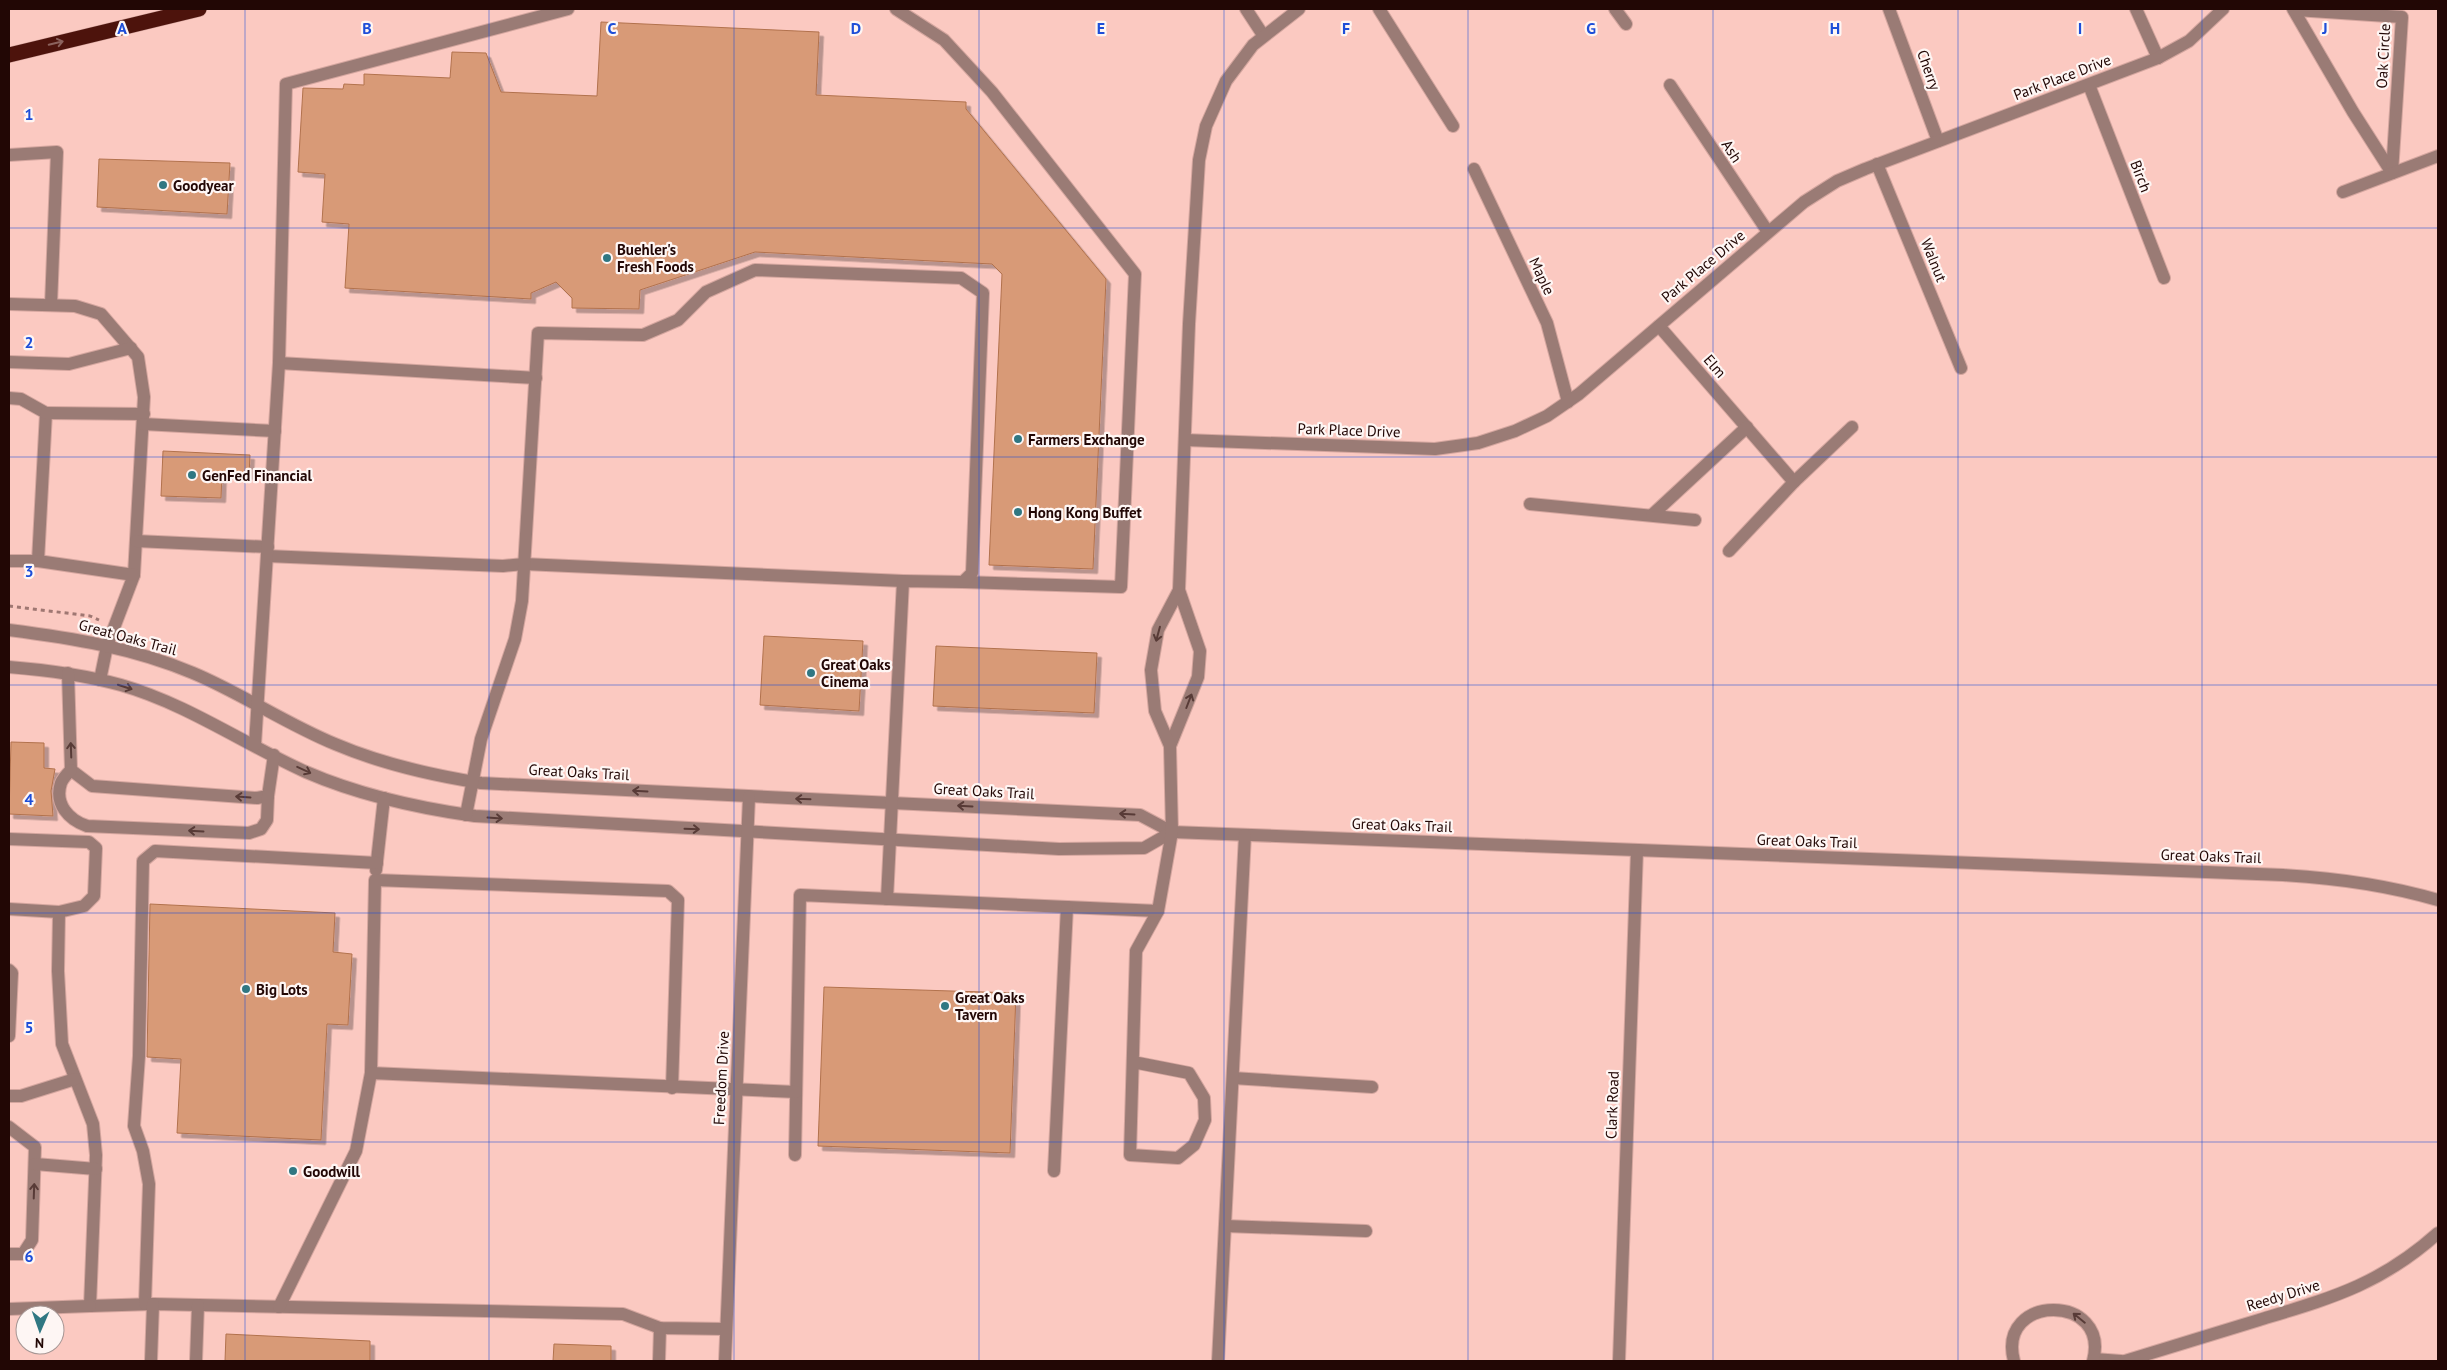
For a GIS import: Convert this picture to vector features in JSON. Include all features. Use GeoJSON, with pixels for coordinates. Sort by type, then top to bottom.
{"type":"FeatureCollection","features":[{"type":"Feature","properties":{"kind":"highway"},"geometry":{"type":"LineString","coordinates":[[9,55],[199,9]]}},
{"type":"Feature","properties":{"kind":"street"},"geometry":{"type":"LineString","coordinates":[[255,745],[279,363],[286,84],[568,9]]}},
{"type":"Feature","properties":{"kind":"street"},"geometry":{"type":"LineString","coordinates":[[136,541],[267,552],[503,566],[524,564],[903,582],[1121,587],[1135,274],[992,92],[944,40],[896,9]]}},
{"type":"Feature","properties":{"kind":"street"},"geometry":{"type":"LineString","coordinates":[[1246,9],[1263,35]]}},
{"type":"Feature","properties":{"kind":"street"},"geometry":{"type":"LineString","coordinates":[[1170,746],[1198,677],[1200,651],[1179,590],[1189,324],[1199,160],[1206,126],[1226,81],[1253,45],[1263,35],[1299,9]]}},
{"type":"Feature","properties":{"kind":"street"},"geometry":{"type":"LineString","coordinates":[[1378,9],[1453,126]]}},
{"type":"Feature","properties":{"kind":"street"},"geometry":{"type":"LineString","coordinates":[[1615,9],[1626,24]]}},
{"type":"Feature","properties":{"kind":"street","name":"Cherry"},"geometry":{"type":"LineString","coordinates":[[1889,9],[1938,141]]}},
{"type":"Feature","properties":{"kind":"street"},"geometry":{"type":"LineString","coordinates":[[2136,9],[2158,58]]}},
{"type":"Feature","properties":{"kind":"street","name":"Park Place Drive"},"geometry":{"type":"LineString","coordinates":[[1185,440],[1434,449],[1478,443],[1516,431],[1547,416],[1568,402],[1768,232],[1812,197],[1837,181],[1877,164],[2158,58],[2188,41],[2223,9]]}},
{"type":"Feature","properties":{"kind":"street","name":"Oak Circle"},"geometry":{"type":"LineString","coordinates":[[2294,9],[2353,112],[2392,173]]}},
{"type":"Feature","properties":{"kind":"street","name":"Oak Circle"},"geometry":{"type":"LineString","coordinates":[[2294,9],[2402,17],[2392,173]]}},
{"type":"Feature","properties":{"kind":"street","name":"Birch"},"geometry":{"type":"LineString","coordinates":[[2089,85],[2164,278]]}},
{"type":"Feature","properties":{"kind":"street","name":"Ash"},"geometry":{"type":"LineString","coordinates":[[1670,86],[1768,232]]}},
{"type":"Feature","properties":{"kind":"street"},"geometry":{"type":"LineString","coordinates":[[9,155],[57,152],[51,305]]}},
{"type":"Feature","properties":{"kind":"street"},"geometry":{"type":"LineString","coordinates":[[2343,192],[2438,156]]}},
{"type":"Feature","properties":{"kind":"street","name":"Walnut"},"geometry":{"type":"LineString","coordinates":[[1877,164],[1961,368]]}},
{"type":"Feature","properties":{"kind":"street","name":"Maple"},"geometry":{"type":"LineString","coordinates":[[1474,168],[1546,323],[1568,402]]}},
{"type":"Feature","properties":{"kind":"street"},"geometry":{"type":"LineString","coordinates":[[466,815],[471,781],[481,739],[515,639],[522,601],[538,333],[643,335],[678,320],[706,292],[755,270],[962,278],[983,293],[972,573],[963,582]]}},
{"type":"Feature","properties":{"kind":"street"},"geometry":{"type":"LineString","coordinates":[[9,304],[75,306],[101,314],[138,356],[144,397],[134,575],[107,646],[100,680]]}},
{"type":"Feature","properties":{"kind":"street","name":"Elm"},"geometry":{"type":"LineString","coordinates":[[1659,326],[1794,482]]}},
{"type":"Feature","properties":{"kind":"street"},"geometry":{"type":"LineString","coordinates":[[9,362],[69,364],[131,348]]}},
{"type":"Feature","properties":{"kind":"street"},"geometry":{"type":"LineString","coordinates":[[279,363],[536,378]]}},
{"type":"Feature","properties":{"kind":"street"},"geometry":{"type":"LineString","coordinates":[[9,398],[21,399],[46,413],[143,419],[275,431]]}},
{"type":"Feature","properties":{"kind":"street"},"geometry":{"type":"LineString","coordinates":[[38,561],[46,413]]}},
{"type":"Feature","properties":{"kind":"street"},"geometry":{"type":"LineString","coordinates":[[1652,516],[1747,427]]}},
{"type":"Feature","properties":{"kind":"street"},"geometry":{"type":"LineString","coordinates":[[1730,551],[1794,482],[1852,427]]}},
{"type":"Feature","properties":{"kind":"street"},"geometry":{"type":"LineString","coordinates":[[1530,504],[1695,520]]}},
{"type":"Feature","properties":{"kind":"street"},"geometry":{"type":"LineString","coordinates":[[9,561],[38,561],[134,575]]}},
{"type":"Feature","properties":{"kind":"street"},"geometry":{"type":"LineString","coordinates":[[886,899],[903,582]]}},
{"type":"Feature","properties":{"kind":"street"},"geometry":{"type":"LineString","coordinates":[[1133,1062],[1189,1074],[1204,1098],[1205,1120],[1194,1145],[1178,1158],[1130,1155],[1136,951],[1158,911],[1172,832],[1170,746],[1155,711],[1151,670],[1158,630],[1179,590]]}},
{"type":"Feature","properties":{"kind":"street","name":"Great Oaks Trail"},"geometry":{"type":"LineString","coordinates":[[9,630],[58,636],[149,656],[194,673],[333,744],[389,765],[471,781],[1140,815],[1172,832],[2283,875],[2341,879],[2400,889],[2438,900]]}},
{"type":"Feature","properties":{"kind":"street"},"geometry":{"type":"LineString","coordinates":[[9,667],[68,672],[122,685],[164,701],[306,772],[384,798],[466,815],[618,826],[1059,848],[1144,848],[1172,832]]}},
{"type":"Feature","properties":{"kind":"street"},"geometry":{"type":"LineString","coordinates":[[68,672],[71,770],[61,782],[60,801],[65,814],[75,822],[87,826],[249,833],[262,829],[267,820],[268,796],[274,755]]}},
{"type":"Feature","properties":{"kind":"street"},"geometry":{"type":"LineString","coordinates":[[71,770],[92,786],[257,798],[268,796]]}},
{"type":"Feature","properties":{"kind":"street","name":"Freedom Drive"},"geometry":{"type":"LineString","coordinates":[[725,1361],[749,796]]}},
{"type":"Feature","properties":{"kind":"street"},"geometry":{"type":"LineString","coordinates":[[279,1307],[356,1152],[371,1073],[375,880],[384,798]]}},
{"type":"Feature","properties":{"kind":"street"},"geometry":{"type":"LineString","coordinates":[[1218,1361],[1245,835]]}},
{"type":"Feature","properties":{"kind":"street"},"geometry":{"type":"LineString","coordinates":[[9,838],[89,842],[96,848],[94,896],[84,906],[59,912],[9,909]]}},
{"type":"Feature","properties":{"kind":"street","name":"Clark Road"},"geometry":{"type":"LineString","coordinates":[[1619,1361],[1637,850]]}},
{"type":"Feature","properties":{"kind":"street"},"geometry":{"type":"LineString","coordinates":[[151,1361],[149,1184],[144,1151],[134,1126],[138,1056],[143,861],[155,851],[377,863]]}},
{"type":"Feature","properties":{"kind":"street"},"geometry":{"type":"LineString","coordinates":[[375,880],[668,891],[678,900],[672,1088]]}},
{"type":"Feature","properties":{"kind":"street"},"geometry":{"type":"LineString","coordinates":[[794,1155],[800,895],[1158,911]]}},
{"type":"Feature","properties":{"kind":"street"},"geometry":{"type":"LineString","coordinates":[[1054,1171],[1067,907]]}},
{"type":"Feature","properties":{"kind":"street"},"geometry":{"type":"LineString","coordinates":[[59,912],[58,971],[62,1044],[93,1124],[96,1169],[90,1306]]}},
{"type":"Feature","properties":{"kind":"street"},"geometry":{"type":"LineString","coordinates":[[9,970],[12,973],[9,1036]]}},
{"type":"Feature","properties":{"kind":"street"},"geometry":{"type":"LineString","coordinates":[[371,1073],[672,1088],[796,1092]]}},
{"type":"Feature","properties":{"kind":"street"},"geometry":{"type":"LineString","coordinates":[[1233,1078],[1372,1087]]}},
{"type":"Feature","properties":{"kind":"street"},"geometry":{"type":"LineString","coordinates":[[9,1096],[21,1096],[75,1079]]}},
{"type":"Feature","properties":{"kind":"street"},"geometry":{"type":"LineString","coordinates":[[9,1127],[35,1147],[32,1240],[23,1254],[9,1254]]}},
{"type":"Feature","properties":{"kind":"street"},"geometry":{"type":"LineString","coordinates":[[35,1164],[96,1169]]}},
{"type":"Feature","properties":{"kind":"street"},"geometry":{"type":"LineString","coordinates":[[1225,1226],[1366,1231]]}},
{"type":"Feature","properties":{"kind":"street","name":"Reedy Drive"},"geometry":{"type":"LineString","coordinates":[[2125,1361],[2343,1294],[2381,1276],[2416,1253],[2438,1234]]}},
{"type":"Feature","properties":{"kind":"street"},"geometry":{"type":"LineString","coordinates":[[9,1309],[149,1304],[623,1314],[660,1328],[726,1329]]}},
{"type":"Feature","properties":{"kind":"street"},"geometry":{"type":"LineString","coordinates":[[196,1361],[198,1305]]}},
{"type":"Feature","properties":{"kind":"street"},"geometry":{"type":"LineString","coordinates":[[2014,1361],[2012,1345],[2016,1332],[2024,1321],[2034,1313],[2047,1309],[2061,1309],[2073,1313],[2084,1322],[2092,1333],[2095,1346],[2094,1360],[2121,1361]]}},
{"type":"Feature","properties":{"kind":"street"},"geometry":{"type":"LineString","coordinates":[[659,1361],[660,1328]]}},
{"type":"Feature","properties":{"kind":"path"},"geometry":{"type":"LineString","coordinates":[[9,606],[90,616],[115,626]]}},
{"type":"Feature","properties":{"kind":"building"},"geometry":{"type":"Polygon","coordinates":[[[601,22],[819,32],[816,95],[966,102],[966,109],[1106,279],[1093,569],[989,565],[1002,274],[992,264],[755,252],[640,290],[639,309],[572,308],[572,298],[556,282],[531,293],[531,299],[345,288],[349,224],[322,222],[325,174],[298,172],[303,88],[343,89],[344,84],[364,85],[364,74],[450,78],[452,52],[486,53],[501,92],[597,96],[601,22]]]}},
{"type":"Feature","properties":{"kind":"building","name":"Goodyear"},"geometry":{"type":"Polygon","coordinates":[[[99,159],[230,163],[227,214],[97,207],[99,159]]]}},
{"type":"Feature","properties":{"kind":"building","name":"GenFed Financial"},"geometry":{"type":"Polygon","coordinates":[[[163,451],[250,455],[249,475],[222,474],[221,498],[161,496],[163,451]]]}},
{"type":"Feature","properties":{"kind":"building","name":"Great Oaks Cinema"},"geometry":{"type":"Polygon","coordinates":[[[764,636],[863,641],[859,711],[760,705],[764,636]]]}},
{"type":"Feature","properties":{"kind":"building"},"geometry":{"type":"Polygon","coordinates":[[[936,646],[1097,653],[1094,713],[933,706],[936,646]]]}},
{"type":"Feature","properties":{"kind":"building"},"geometry":{"type":"Polygon","coordinates":[[[11,742],[44,743],[44,768],[55,769],[51,791],[53,816],[9,814],[11,742]]]}},
{"type":"Feature","properties":{"kind":"building","name":"Big Lots"},"geometry":{"type":"Polygon","coordinates":[[[150,904],[335,913],[333,952],[352,954],[348,1025],[327,1024],[321,1140],[177,1133],[181,1059],[147,1057],[150,904]]]}},
{"type":"Feature","properties":{"kind":"building"},"geometry":{"type":"Polygon","coordinates":[[[824,987],[1016,993],[1010,1153],[818,1146],[824,987]]]}},
{"type":"Feature","properties":{"kind":"building"},"geometry":{"type":"Polygon","coordinates":[[[226,1334],[370,1341],[370,1361],[225,1361],[226,1334]]]}},
{"type":"Feature","properties":{"kind":"building"},"geometry":{"type":"Polygon","coordinates":[[[554,1344],[611,1346],[611,1361],[553,1361],[554,1344]]]}},
{"type":"Feature","properties":{"kind":"place","name":"Goodyear"},"geometry":{"type":"Point","coordinates":[163,185]}},
{"type":"Feature","properties":{"kind":"place","name":"Buehler's Fresh Foods"},"geometry":{"type":"Point","coordinates":[607,258]}},
{"type":"Feature","properties":{"kind":"place","name":"Farmers Exchange"},"geometry":{"type":"Point","coordinates":[1018,439]}},
{"type":"Feature","properties":{"kind":"place","name":"GenFed Financial"},"geometry":{"type":"Point","coordinates":[192,475]}},
{"type":"Feature","properties":{"kind":"place","name":"Hong Kong Buffet"},"geometry":{"type":"Point","coordinates":[1018,512]}},
{"type":"Feature","properties":{"kind":"place","name":"Great Oaks Cinema"},"geometry":{"type":"Point","coordinates":[811,673]}},
{"type":"Feature","properties":{"kind":"place","name":"Big Lots"},"geometry":{"type":"Point","coordinates":[246,989]}},
{"type":"Feature","properties":{"kind":"place","name":"Great Oaks Tavern"},"geometry":{"type":"Point","coordinates":[945,1006]}},
{"type":"Feature","properties":{"kind":"place","name":"Goodwill"},"geometry":{"type":"Point","coordinates":[293,1171]}}]}
